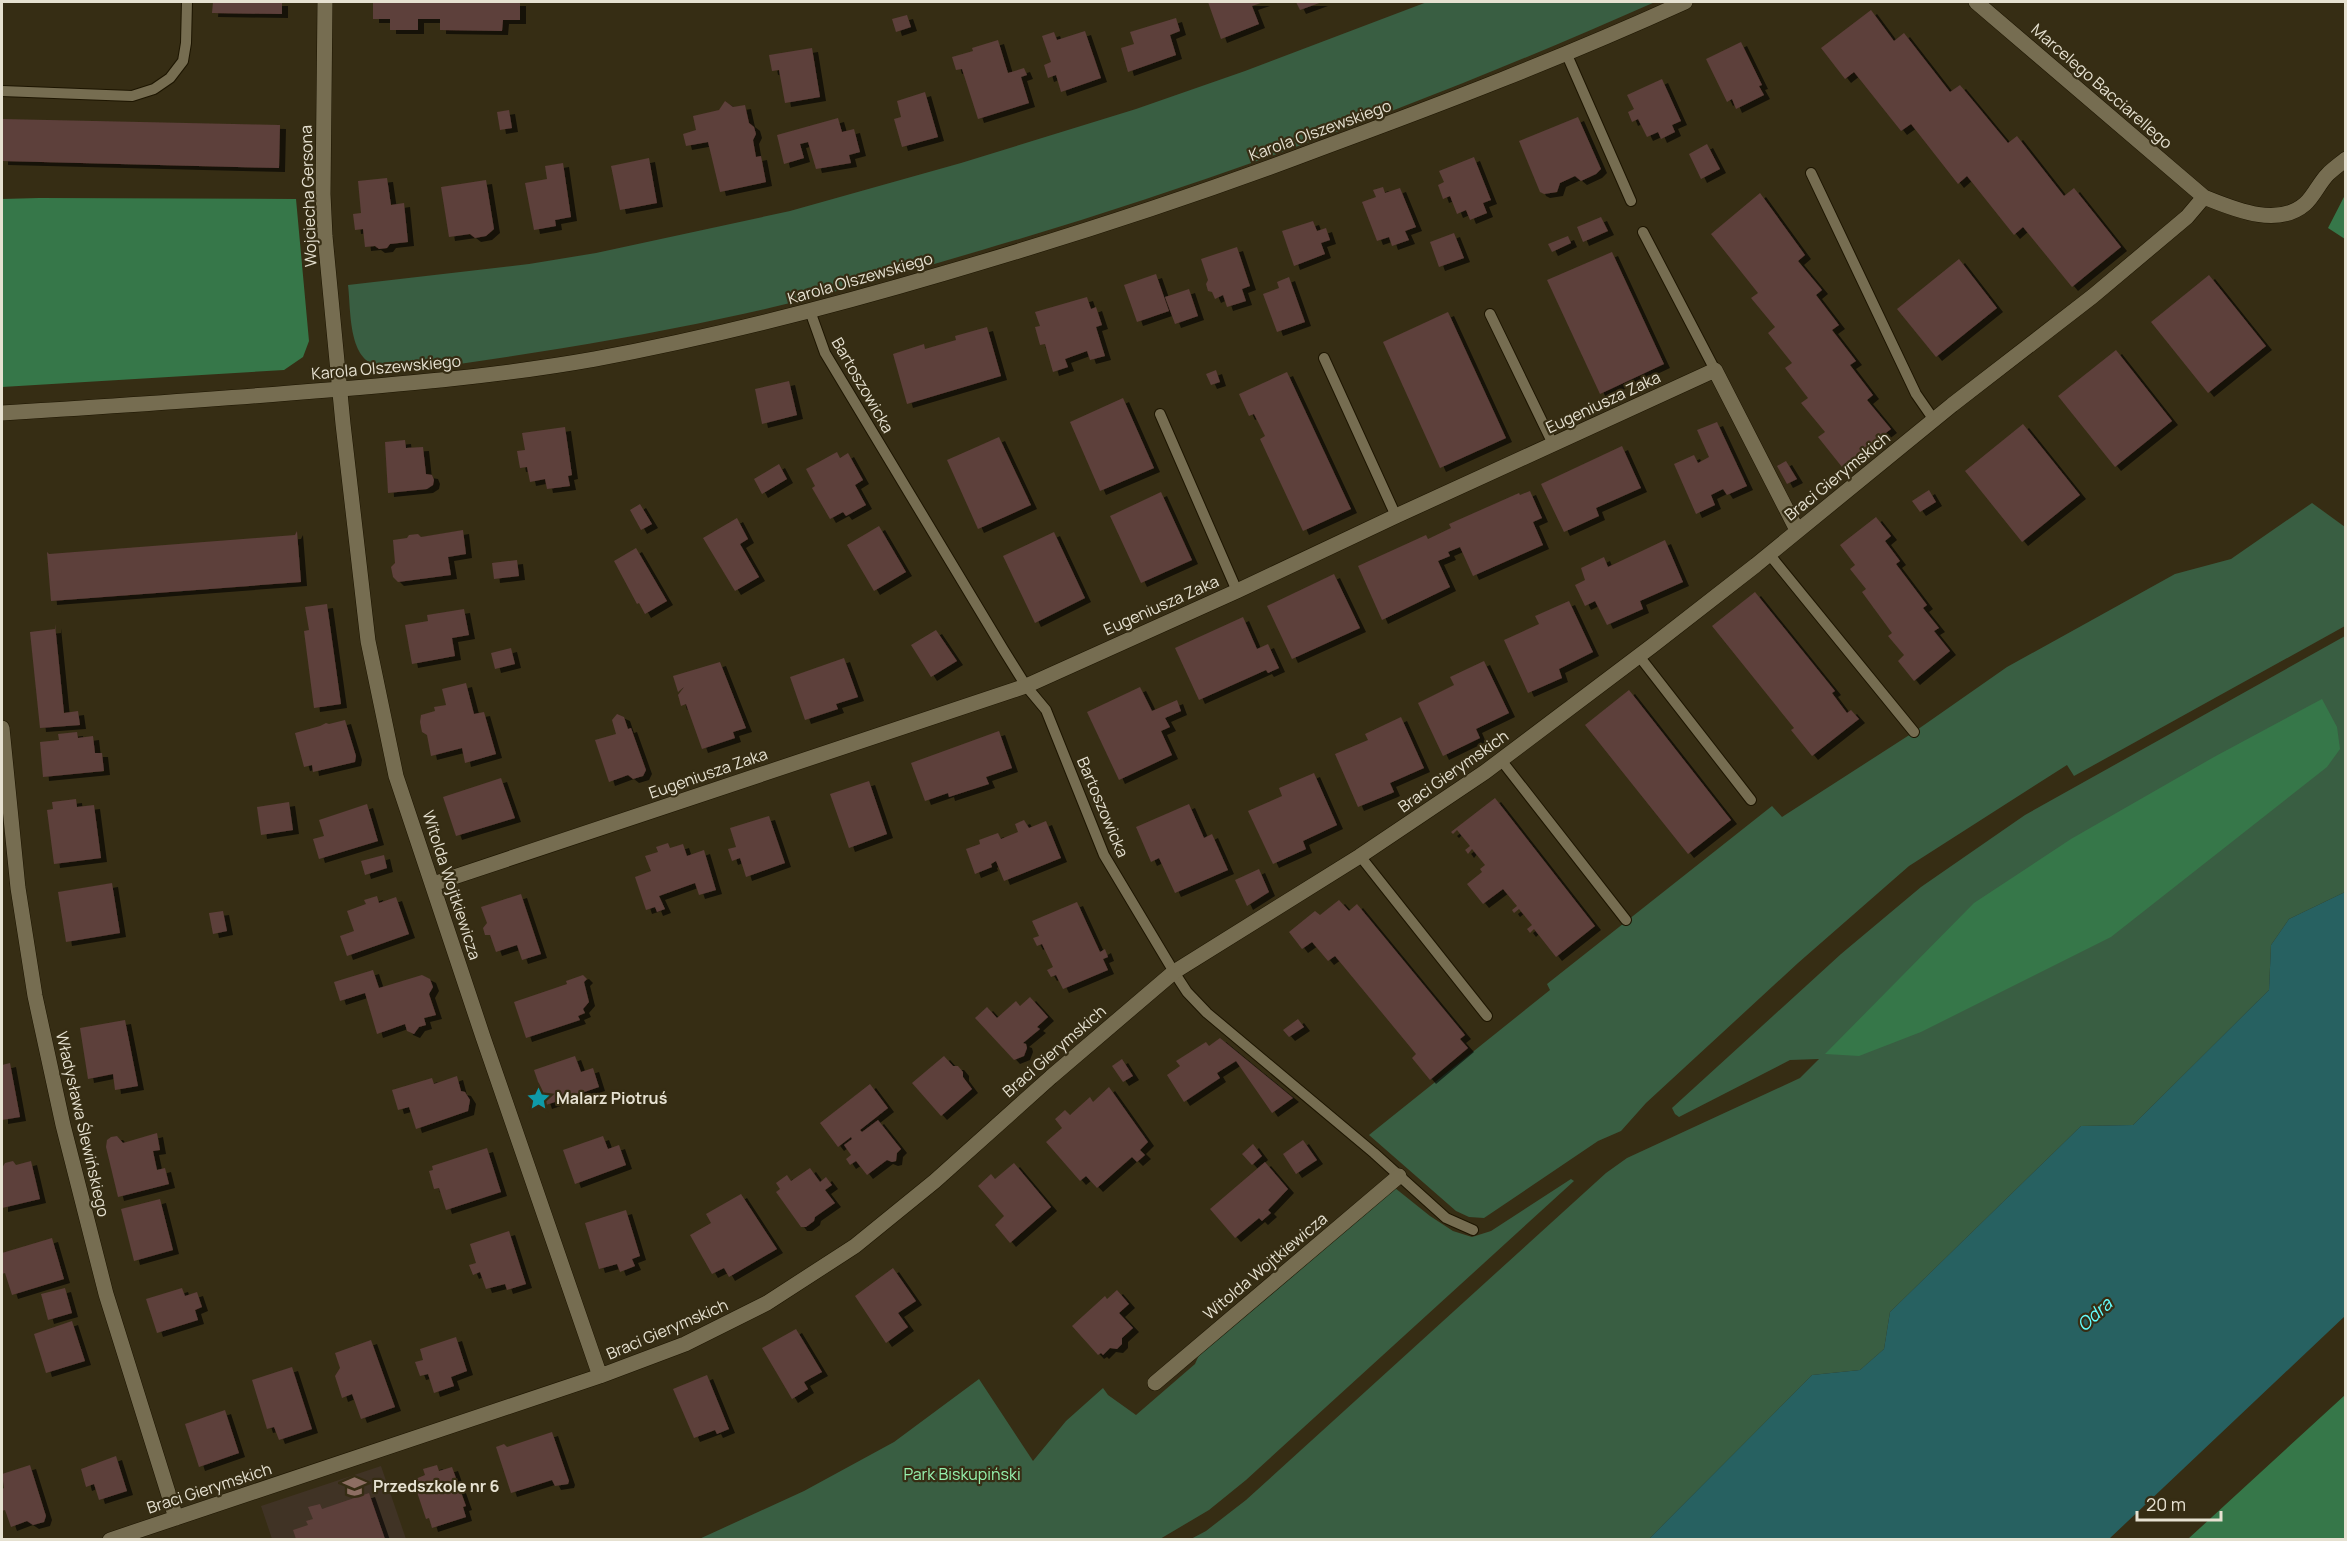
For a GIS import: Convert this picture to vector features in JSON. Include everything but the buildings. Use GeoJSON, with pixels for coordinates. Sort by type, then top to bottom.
{"type":"FeatureCollection","features":[{"type":"Feature","properties":{"kind":"street","name":"Wojciecha Gersona"},"geometry":{"type":"LineString","coordinates":[[325,2],[323,194],[339,389]]}},
{"type":"Feature","properties":{"kind":"street","name":"Karola Olszewskiego"},"geometry":{"type":"LineString","coordinates":[[2,413],[465,378],[596,358],[810,311],[1138,215],[1481,89],[1567,55],[1685,2]]}},
{"type":"Feature","properties":{"kind":"street","name":"Marcelego Bacciarellego"},"geometry":{"type":"LineString","coordinates":[[1976,2],[2205,197]]}},
{"type":"Feature","properties":{"kind":"street"},"geometry":{"type":"LineString","coordinates":[[2205,197],[2238,211],[2269,215],[2288,213],[2305,204],[2328,174],[2346,159]]}},
{"type":"Feature","properties":{"kind":"street","name":"Braci Gierymskich"},"geometry":{"type":"LineString","coordinates":[[110,1539],[600,1376],[685,1344],[767,1303],[855,1246],[935,1181],[1051,1077],[1174,972],[1360,856],[1501,760],[1639,656],[2093,296],[2187,217],[2205,197]]}},
{"type":"Feature","properties":{"kind":"street"},"geometry":{"type":"LineString","coordinates":[[1715,370],[1797,530]]}},
{"type":"Feature","properties":{"kind":"street","name":"Eugeniusza Zaka"},"geometry":{"type":"LineString","coordinates":[[433,884],[1026,686],[1715,370]]}},
{"type":"Feature","properties":{"kind":"street","name":"Witolda Wojtkiewicza"},"geometry":{"type":"LineString","coordinates":[[339,389],[368,641],[396,776],[600,1376]]}},
{"type":"Feature","properties":{"kind":"street","name":"Władysława Ślewińskiego"},"geometry":{"type":"LineString","coordinates":[[2,728],[20,899],[35,996],[63,1125],[106,1294],[176,1518]]}},
{"type":"Feature","properties":{"kind":"street","name":"Witolda Wojtkiewicza"},"geometry":{"type":"LineString","coordinates":[[1155,1383],[1399,1176]]}},
{"type":"Feature","properties":{"kind":"lane"},"geometry":{"type":"LineString","coordinates":[[2,92],[132,96],[154,89],[170,78],[183,61],[187,2]]}},
{"type":"Feature","properties":{"kind":"lane"},"geometry":{"type":"LineString","coordinates":[[1567,55],[1631,201]]}},
{"type":"Feature","properties":{"kind":"lane"},"geometry":{"type":"LineString","coordinates":[[1811,173],[1916,394],[1934,420]]}},
{"type":"Feature","properties":{"kind":"lane"},"geometry":{"type":"LineString","coordinates":[[1643,232],[1715,370]]}},
{"type":"Feature","properties":{"kind":"lane","name":"Bartoszowicka"},"geometry":{"type":"LineString","coordinates":[[810,311],[825,352],[1026,686],[1046,710],[1104,855],[1187,992],[1207,1013],[1446,1218],[1473,1230]]}},
{"type":"Feature","properties":{"kind":"lane"},"geometry":{"type":"LineString","coordinates":[[1490,314],[1553,444]]}},
{"type":"Feature","properties":{"kind":"lane"},"geometry":{"type":"LineString","coordinates":[[1324,358],[1396,516]]}},
{"type":"Feature","properties":{"kind":"lane"},"geometry":{"type":"LineString","coordinates":[[1160,414],[1237,591]]}},
{"type":"Feature","properties":{"kind":"lane"},"geometry":{"type":"LineString","coordinates":[[1769,554],[1914,732]]}},
{"type":"Feature","properties":{"kind":"lane"},"geometry":{"type":"LineString","coordinates":[[1639,656],[1751,800]]}},
{"type":"Feature","properties":{"kind":"lane"},"geometry":{"type":"LineString","coordinates":[[1501,760],[1626,920]]}},
{"type":"Feature","properties":{"kind":"lane"},"geometry":{"type":"LineString","coordinates":[[1360,856],[1487,1016]]}},
{"type":"Feature","properties":{"kind":"shaded area","name":"Przedszkole nr 6"},"geometry":{"type":"Polygon","coordinates":[[[381,1466],[406,1539],[272,1539],[261,1506],[381,1466]]]}},
{"type":"Feature","properties":{"kind":"green space"},"geometry":{"type":"Polygon","coordinates":[[[1427,2],[1655,2],[1490,72],[1238,168],[1068,224],[918,269],[821,295],[757,311],[647,333],[415,370],[414,364],[390,366],[376,365],[367,361],[360,353],[356,343],[348,285],[529,264],[596,253],[790,211],[961,163],[1136,109],[1245,71],[1427,2]]]}},
{"type":"Feature","properties":{"kind":"green space"},"geometry":{"type":"Polygon","coordinates":[[[2345,195],[2345,239],[2328,228],[2345,195]]]}},
{"type":"Feature","properties":{"kind":"green space"},"geometry":{"type":"Polygon","coordinates":[[[2,199],[296,199],[309,341],[303,357],[284,370],[2,387],[2,199]]]}},
{"type":"Feature","properties":{"kind":"green space"},"geometry":{"type":"Polygon","coordinates":[[[2312,503],[2345,527],[2345,626],[2074,776],[2067,765],[1909,866],[1798,963],[1646,1103],[1621,1131],[1598,1141],[1484,1218],[1469,1217],[1456,1211],[1369,1135],[1550,990],[1547,984],[1772,806],[1782,817],[1914,732],[2007,667],[2175,574],[2231,559],[2312,503]]]}},
{"type":"Feature","properties":{"kind":"green space"},"geometry":{"type":"Polygon","coordinates":[[[2345,636],[2345,892],[2289,919],[2271,945],[2269,990],[2133,1125],[2081,1126],[1890,1312],[1884,1349],[1860,1370],[1812,1375],[1649,1539],[1189,1540],[1206,1531],[1246,1500],[1606,1173],[1627,1158],[1800,1078],[1819,1059],[1790,1060],[1679,1117],[1672,1108],[1841,954],[1921,887],[2025,815],[2345,636]]]}},
{"type":"Feature","properties":{"kind":"green space"},"geometry":{"type":"Polygon","coordinates":[[[2322,699],[2337,727],[2340,749],[2327,767],[2111,937],[1921,1032],[1859,1056],[1825,1054],[1974,903],[2071,839],[2214,757],[2322,699]]]}},
{"type":"Feature","properties":{"kind":"green space","name":"Park Biskupiński"},"geometry":{"type":"Polygon","coordinates":[[[1571,1179],[1574,1181],[1246,1480],[1209,1510],[1160,1539],[697,1540],[804,1491],[894,1442],[979,1379],[1033,1461],[1066,1421],[1103,1388],[1108,1395],[1136,1415],[1195,1364],[1199,1355],[1395,1188],[1453,1231],[1472,1237],[1491,1231],[1571,1179]]]}},
{"type":"Feature","properties":{"kind":"green space"},"geometry":{"type":"Polygon","coordinates":[[[2345,1395],[2345,1539],[2188,1539],[2345,1395]]]}},
{"type":"Feature","properties":{"kind":"water","name":"Odra"},"geometry":{"type":"Polygon","coordinates":[[[2345,892],[2345,1316],[2109,1539],[1649,1539],[1812,1375],[1860,1370],[1884,1349],[1890,1312],[2081,1126],[2133,1125],[2269,990],[2271,945],[2289,919],[2345,892]]]}},
{"type":"Feature","properties":{"kind":"place","name":"Malarz Piotruś"},"geometry":{"type":"Point","coordinates":[538,1098]}},
{"type":"Feature","properties":{"kind":"place","name":"Przedszkole nr 6"},"geometry":{"type":"Point","coordinates":[355,1486]}}]}
